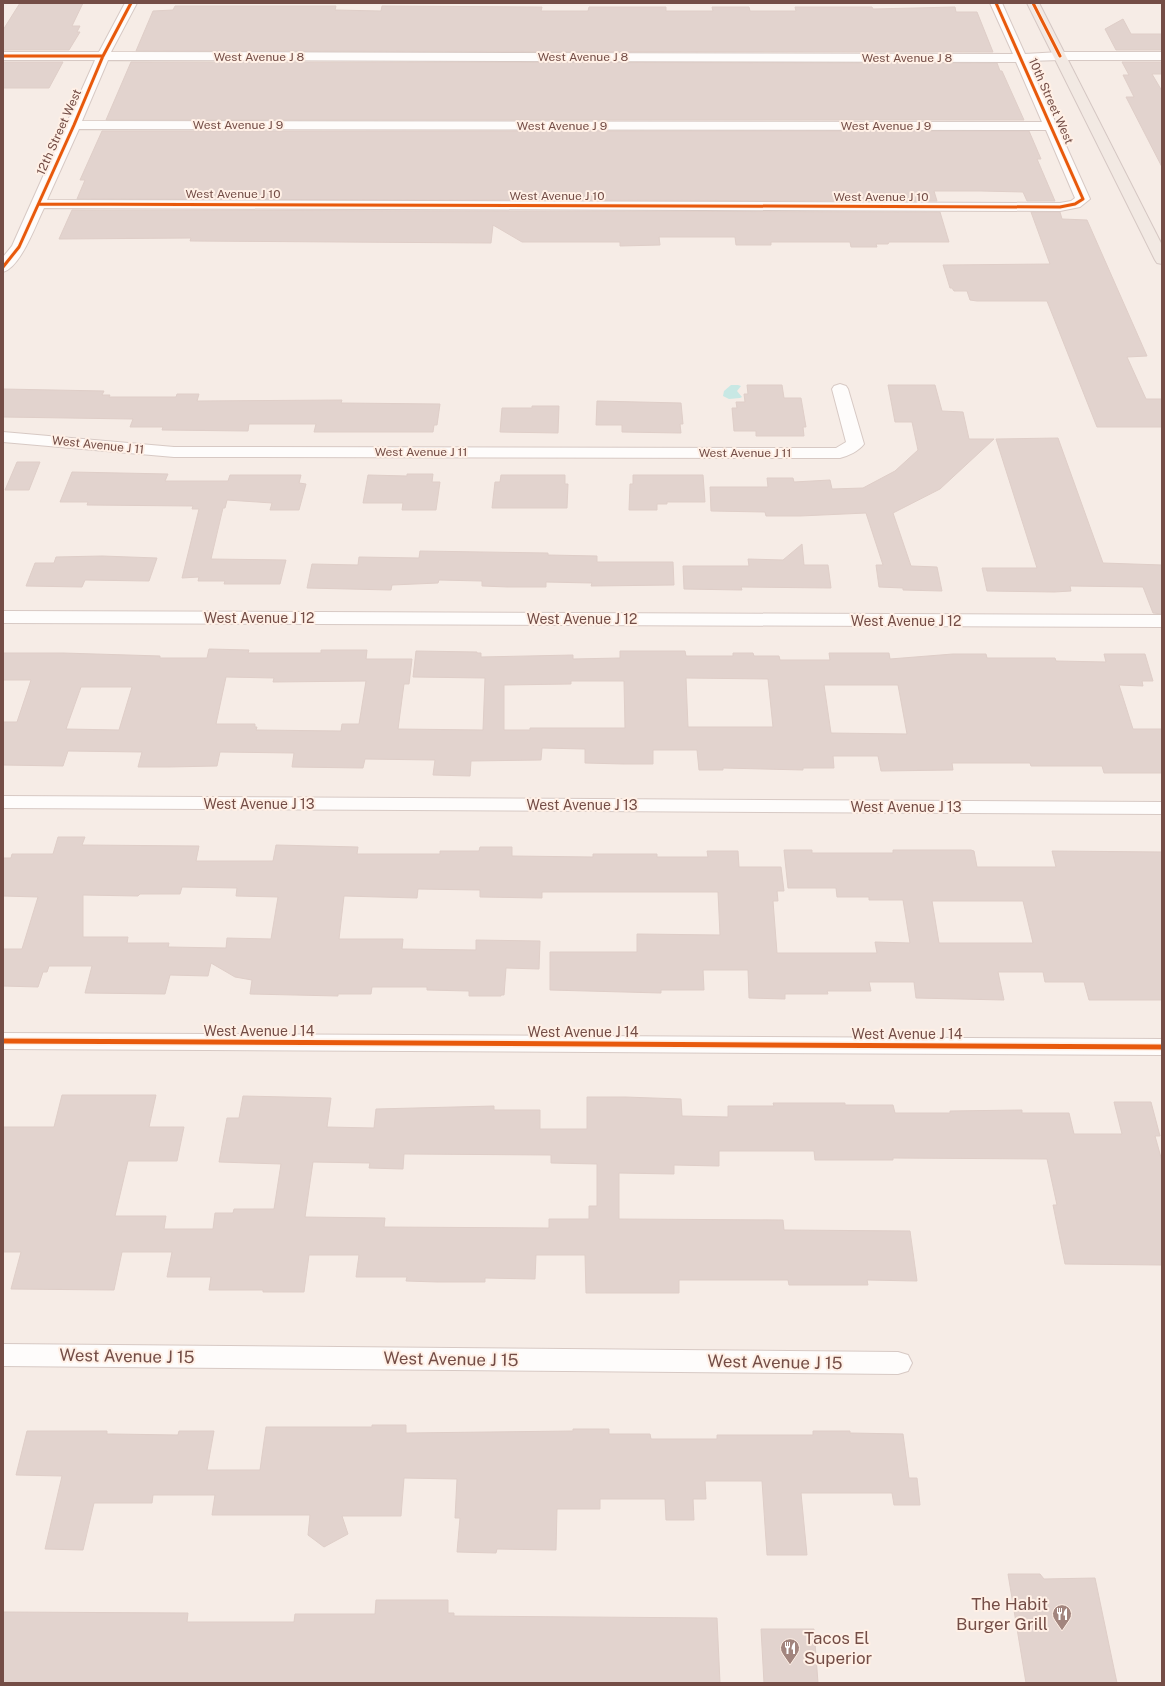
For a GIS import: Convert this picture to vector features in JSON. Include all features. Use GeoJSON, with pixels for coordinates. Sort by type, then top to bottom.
{"type":"FeatureCollection","features":[{"type":"Feature","properties":{"kind":"main road","name":"10th Street West"},"geometry":{"type":"LineString","coordinates":[[1032,3],[1162,260]]}},
{"type":"Feature","properties":{"kind":"street","name":"12th Street West"},"geometry":{"type":"LineString","coordinates":[[3,267],[19,247],[74,125],[103,56],[131,3]]}},
{"type":"Feature","properties":{"kind":"street","name":"10th Street West"},"geometry":{"type":"LineString","coordinates":[[996,3],[1084,199],[1075,204]]}},
{"type":"Feature","properties":{"kind":"street","name":"West Avenue J 8"},"geometry":{"type":"LineString","coordinates":[[3,56],[1021,58],[1060,56],[1162,56]]}},
{"type":"Feature","properties":{"kind":"street","name":"West Avenue J 9"},"geometry":{"type":"LineString","coordinates":[[74,125],[1051,126]]}},
{"type":"Feature","properties":{"kind":"street","name":"West Avenue J 10"},"geometry":{"type":"LineString","coordinates":[[39,204],[1044,207],[1060,207],[1075,204]]}},
{"type":"Feature","properties":{"kind":"street","name":"West Avenue J 11"},"geometry":{"type":"LineString","coordinates":[[3,437],[41,439],[123,449],[174,452],[840,453],[855,444],[840,389]]}},
{"type":"Feature","properties":{"kind":"street","name":"West Avenue J 12"},"geometry":{"type":"LineString","coordinates":[[3,617],[1162,622]]}},
{"type":"Feature","properties":{"kind":"street","name":"West Avenue J 13"},"geometry":{"type":"LineString","coordinates":[[3,802],[1162,808]]}},
{"type":"Feature","properties":{"kind":"street","name":"West Avenue J 14"},"geometry":{"type":"LineString","coordinates":[[3,1041],[1162,1047]]}},
{"type":"Feature","properties":{"kind":"street","name":"West Avenue J 15"},"geometry":{"type":"LineString","coordinates":[[3,1355],[898,1363]]}},
{"type":"Feature","properties":{"kind":"water"},"geometry":{"type":"Polygon","coordinates":[[[731,385],[741,386],[737,391],[742,397],[729,399],[723,396],[724,391],[731,385]]]}},
{"type":"Feature","properties":{"kind":"building"},"geometry":{"type":"Polygon","coordinates":[[[20,3],[83,3],[72,26],[80,26],[77,32],[80,32],[69,50],[3,50],[3,30],[20,3]]]}},
{"type":"Feature","properties":{"kind":"building"},"geometry":{"type":"Polygon","coordinates":[[[175,6],[336,6],[335,10],[381,11],[382,6],[542,7],[541,11],[588,11],[589,7],[666,7],[666,11],[713,11],[712,7],[749,7],[750,11],[796,11],[795,7],[872,7],[873,9],[955,7],[956,12],[977,12],[993,52],[136,51],[153,11],[173,10],[175,6]]]}},
{"type":"Feature","properties":{"kind":"building"},"geometry":{"type":"Polygon","coordinates":[[[1123,19],[1131,34],[1162,34],[1162,50],[1116,50],[1105,29],[1123,19]]]}},
{"type":"Feature","properties":{"kind":"building"},"geometry":{"type":"Polygon","coordinates":[[[3,62],[63,62],[49,88],[3,88],[3,62]]]}},
{"type":"Feature","properties":{"kind":"building"},"geometry":{"type":"Polygon","coordinates":[[[131,62],[997,63],[1024,120],[106,120],[131,62]]]}},
{"type":"Feature","properties":{"kind":"building"},"geometry":{"type":"Polygon","coordinates":[[[1122,62],[1162,62],[1162,74],[1152,74],[1162,91],[1162,167],[1126,97],[1134,97],[1123,75],[1129,75],[1122,62]]]}},
{"type":"Feature","properties":{"kind":"building"},"geometry":{"type":"Polygon","coordinates":[[[102,131],[1029,131],[1041,159],[1037,159],[1055,201],[1027,201],[1023,192],[981,191],[934,191],[937,201],[77,199],[85,180],[80,180],[102,131]]]}},
{"type":"Feature","properties":{"kind":"building"},"geometry":{"type":"Polygon","coordinates":[[[72,210],[940,212],[949,242],[889,242],[888,244],[876,244],[877,247],[851,247],[850,242],[771,242],[771,245],[736,245],[735,237],[659,237],[660,245],[620,246],[620,242],[522,242],[493,225],[491,243],[190,241],[191,238],[59,239],[72,210]]]}},
{"type":"Feature","properties":{"kind":"building"},"geometry":{"type":"Polygon","coordinates":[[[1031,212],[1060,212],[1062,219],[1087,220],[1147,356],[1127,357],[1146,399],[1162,399],[1162,427],[1097,427],[1047,301],[977,301],[970,300],[967,291],[954,291],[950,288],[943,265],[1050,264],[1031,212]]]}},
{"type":"Feature","properties":{"kind":"building"},"geometry":{"type":"Polygon","coordinates":[[[747,385],[782,385],[784,398],[801,398],[806,427],[803,427],[804,436],[756,436],[756,431],[734,431],[732,408],[737,408],[736,402],[745,402],[744,394],[748,394],[747,385]]]}},
{"type":"Feature","properties":{"kind":"building"},"geometry":{"type":"Polygon","coordinates":[[[888,385],[935,385],[942,411],[963,412],[969,439],[994,439],[940,489],[893,513],[911,566],[937,567],[942,591],[903,590],[903,588],[879,587],[876,565],[883,565],[866,513],[766,516],[765,512],[711,511],[710,487],[768,487],[767,478],[793,478],[794,482],[830,480],[832,489],[863,488],[895,471],[918,450],[912,422],[895,422],[888,385]]]}},
{"type":"Feature","properties":{"kind":"building"},"geometry":{"type":"Polygon","coordinates":[[[3,389],[104,391],[102,395],[110,395],[109,397],[176,397],[177,394],[199,394],[197,401],[342,400],[341,403],[440,404],[437,425],[434,425],[433,432],[314,432],[316,424],[249,424],[248,431],[162,430],[163,427],[130,427],[133,419],[3,417],[3,389]]]}},
{"type":"Feature","properties":{"kind":"building"},"geometry":{"type":"Polygon","coordinates":[[[597,401],[681,403],[683,424],[680,424],[681,433],[622,432],[622,425],[596,425],[597,401]]]}},
{"type":"Feature","properties":{"kind":"building"},"geometry":{"type":"Polygon","coordinates":[[[532,406],[559,406],[558,433],[500,432],[502,408],[532,408],[532,406]]]}},
{"type":"Feature","properties":{"kind":"building"},"geometry":{"type":"Polygon","coordinates":[[[1058,438],[1103,563],[1162,565],[1162,614],[1153,613],[1143,587],[1070,586],[1071,591],[987,591],[982,568],[1037,568],[996,439],[1058,438]]]}},
{"type":"Feature","properties":{"kind":"building"},"geometry":{"type":"Polygon","coordinates":[[[17,462],[40,462],[29,490],[5,490],[17,462]]]}},
{"type":"Feature","properties":{"kind":"building"},"geometry":{"type":"Polygon","coordinates":[[[72,472],[168,474],[165,481],[228,481],[230,475],[301,475],[299,483],[306,484],[299,510],[270,510],[272,503],[227,500],[225,508],[223,508],[211,559],[286,560],[280,584],[224,584],[225,581],[198,581],[199,577],[182,578],[199,509],[192,509],[193,506],[87,505],[88,502],[60,502],[72,472]]]}},
{"type":"Feature","properties":{"kind":"building"},"geometry":{"type":"Polygon","coordinates":[[[407,474],[433,474],[432,482],[440,482],[436,510],[402,510],[403,503],[363,503],[368,475],[407,476],[407,474]]]}},
{"type":"Feature","properties":{"kind":"building"},"geometry":{"type":"Polygon","coordinates":[[[501,475],[565,475],[565,484],[568,484],[567,508],[492,508],[495,482],[500,482],[501,475]]]}},
{"type":"Feature","properties":{"kind":"building"},"geometry":{"type":"Polygon","coordinates":[[[633,475],[703,475],[705,502],[667,502],[667,504],[657,504],[657,510],[629,510],[630,484],[633,484],[633,475]]]}},
{"type":"Feature","properties":{"kind":"building"},"geometry":{"type":"Polygon","coordinates":[[[802,544],[804,565],[828,565],[831,588],[741,587],[742,590],[684,589],[683,566],[749,566],[748,559],[783,560],[802,544]]]}},
{"type":"Feature","properties":{"kind":"building"},"geometry":{"type":"Polygon","coordinates":[[[420,551],[548,553],[548,555],[597,556],[597,562],[673,562],[674,585],[591,586],[592,583],[546,582],[546,587],[508,587],[482,586],[482,581],[439,580],[438,583],[392,585],[391,590],[307,588],[312,564],[358,565],[359,557],[419,558],[420,551]]]}},
{"type":"Feature","properties":{"kind":"building"},"geometry":{"type":"Polygon","coordinates":[[[102,556],[157,558],[149,581],[85,580],[82,587],[26,586],[35,563],[54,563],[56,557],[102,556]]]}},
{"type":"Feature","properties":{"kind":"building"},"geometry":{"type":"Polygon","coordinates":[[[209,649],[249,650],[248,653],[321,653],[321,650],[367,650],[366,659],[412,659],[409,684],[404,684],[398,729],[483,730],[485,678],[413,677],[416,651],[477,652],[481,653],[481,657],[573,655],[573,659],[620,658],[620,651],[685,651],[686,656],[733,656],[733,653],[753,653],[754,656],[779,656],[780,660],[830,660],[829,653],[889,653],[890,659],[953,654],[986,654],[987,658],[1055,658],[1056,661],[1106,662],[1104,654],[1145,654],[1153,681],[1142,681],[1143,686],[1119,685],[1133,729],[1162,729],[1162,773],[1104,773],[1102,766],[1031,766],[1030,763],[952,763],[953,770],[881,771],[878,756],[833,756],[834,768],[803,768],[803,770],[723,768],[723,770],[699,770],[697,750],[653,750],[653,764],[624,764],[585,763],[585,749],[542,748],[541,760],[471,761],[470,776],[433,775],[435,760],[365,759],[363,768],[292,767],[294,753],[220,752],[217,766],[138,767],[142,752],[68,751],[63,766],[3,765],[3,722],[17,722],[31,680],[3,680],[3,653],[63,653],[160,656],[160,658],[207,658],[209,649]],[[226,677],[216,724],[255,724],[255,727],[257,727],[256,730],[341,731],[342,724],[359,724],[366,681],[273,682],[274,678],[226,677]],[[686,678],[688,727],[773,727],[768,679],[686,678]],[[571,681],[571,684],[504,685],[504,730],[530,730],[530,728],[625,728],[624,681],[571,681]],[[824,685],[831,733],[907,734],[898,685],[824,685]],[[81,687],[66,729],[119,730],[132,687],[81,687]]]}},
{"type":"Feature","properties":{"kind":"building"},"geometry":{"type":"Polygon","coordinates":[[[58,837],[85,837],[82,845],[199,846],[196,861],[273,861],[276,845],[358,847],[357,854],[440,854],[440,851],[479,851],[480,847],[512,847],[512,856],[593,857],[593,854],[657,854],[657,857],[708,857],[707,851],[738,851],[739,867],[781,867],[784,891],[777,891],[778,901],[773,901],[777,953],[877,953],[875,942],[910,943],[903,900],[869,900],[869,897],[837,897],[836,888],[788,888],[784,850],[812,850],[812,853],[893,853],[893,850],[971,850],[974,851],[977,867],[1056,867],[1052,851],[1162,852],[1162,1000],[1089,1000],[1084,982],[1045,982],[1043,972],[998,972],[1004,1000],[916,998],[914,982],[869,982],[871,991],[827,991],[828,994],[785,994],[785,999],[749,998],[748,970],[703,970],[704,990],[661,990],[661,993],[550,990],[550,952],[637,952],[637,934],[720,935],[718,892],[542,892],[542,898],[480,897],[480,890],[418,889],[417,898],[344,896],[339,939],[403,939],[402,949],[476,950],[476,940],[540,941],[539,969],[506,968],[504,995],[501,996],[469,996],[469,991],[427,990],[427,987],[372,987],[371,994],[338,994],[338,996],[250,994],[252,980],[235,977],[211,963],[208,976],[170,975],[165,994],[85,993],[92,966],[49,966],[47,972],[43,972],[38,987],[3,986],[3,949],[22,949],[38,897],[3,896],[3,858],[11,858],[12,854],[53,854],[58,837]],[[182,887],[180,894],[140,894],[138,896],[83,895],[83,937],[128,937],[127,943],[169,943],[168,947],[226,948],[227,938],[271,939],[278,897],[236,896],[237,888],[182,887]],[[932,901],[939,943],[1033,943],[1023,901],[932,901]]]}},
{"type":"Feature","properties":{"kind":"building"},"geometry":{"type":"Polygon","coordinates":[[[62,1095],[156,1095],[149,1127],[184,1127],[177,1161],[128,1161],[115,1216],[166,1216],[164,1229],[213,1229],[215,1213],[233,1213],[234,1209],[274,1209],[281,1164],[219,1162],[227,1118],[239,1118],[243,1096],[331,1098],[327,1127],[374,1128],[376,1109],[494,1106],[494,1110],[540,1110],[540,1129],[587,1129],[587,1097],[625,1097],[681,1099],[682,1116],[728,1117],[728,1106],[774,1106],[773,1103],[893,1105],[895,1113],[950,1113],[950,1111],[1022,1110],[1022,1113],[1069,1113],[1074,1134],[1122,1134],[1114,1102],[1151,1102],[1160,1136],[1155,1136],[1162,1161],[1162,1265],[1065,1264],[1053,1205],[1057,1205],[1047,1159],[893,1158],[893,1160],[815,1160],[814,1151],[719,1151],[719,1166],[674,1165],[674,1174],[619,1173],[619,1219],[783,1220],[784,1230],[910,1231],[917,1281],[867,1280],[868,1285],[789,1285],[788,1280],[679,1280],[679,1293],[586,1293],[585,1255],[536,1255],[535,1279],[485,1278],[485,1282],[438,1282],[406,1281],[407,1277],[356,1277],[359,1255],[309,1255],[304,1292],[263,1292],[263,1290],[209,1290],[211,1277],[167,1277],[172,1252],[122,1252],[114,1290],[11,1289],[21,1252],[3,1252],[3,1127],[54,1127],[62,1095]],[[404,1154],[403,1169],[369,1168],[370,1163],[313,1162],[305,1217],[385,1218],[384,1227],[549,1228],[549,1219],[589,1219],[589,1206],[597,1206],[597,1164],[551,1163],[551,1155],[404,1154]]]}},
{"type":"Feature","properties":{"kind":"building"},"geometry":{"type":"Polygon","coordinates":[[[372,1425],[406,1425],[406,1433],[573,1431],[573,1429],[609,1429],[609,1434],[650,1434],[651,1439],[717,1439],[717,1435],[813,1435],[813,1431],[850,1431],[850,1433],[903,1434],[909,1478],[917,1478],[920,1505],[894,1505],[892,1493],[801,1493],[807,1555],[767,1555],[762,1481],[705,1481],[706,1499],[693,1499],[694,1520],[666,1520],[665,1499],[600,1499],[600,1509],[557,1509],[556,1550],[497,1549],[496,1553],[457,1552],[460,1518],[455,1518],[457,1479],[404,1478],[401,1516],[342,1516],[348,1534],[324,1547],[308,1535],[310,1515],[212,1515],[215,1495],[153,1495],[152,1503],[94,1503],[83,1550],[45,1549],[62,1476],[16,1475],[27,1431],[107,1431],[107,1434],[178,1435],[179,1431],[214,1431],[207,1470],[260,1470],[266,1427],[372,1427],[372,1425]]]}},
{"type":"Feature","properties":{"kind":"building","name":"The Habit Burger Grill"},"geometry":{"type":"Polygon","coordinates":[[[1008,1574],[1040,1574],[1044,1579],[1095,1578],[1117,1683],[1026,1683],[1008,1574]]]}},
{"type":"Feature","properties":{"kind":"building"},"geometry":{"type":"Polygon","coordinates":[[[376,1600],[448,1600],[448,1613],[454,1613],[454,1616],[717,1618],[720,1683],[3,1683],[3,1612],[188,1613],[187,1622],[294,1622],[295,1614],[375,1614],[376,1600]]]}},
{"type":"Feature","properties":{"kind":"building","name":"Tacos El Superior"},"geometry":{"type":"Polygon","coordinates":[[[761,1629],[814,1629],[818,1683],[764,1683],[761,1629]]]}},
{"type":"Feature","properties":{"kind":"cycle path"},"geometry":{"type":"LineString","coordinates":[[3,267],[19,247],[74,125],[103,56],[131,3]]}},
{"type":"Feature","properties":{"kind":"cycle path"},"geometry":{"type":"LineString","coordinates":[[39,204],[1060,207],[1075,204],[1083,199],[996,3]]}},
{"type":"Feature","properties":{"kind":"cycle path"},"geometry":{"type":"LineString","coordinates":[[1033,3],[1060,56]]}},
{"type":"Feature","properties":{"kind":"cycle path"},"geometry":{"type":"LineString","coordinates":[[3,56],[103,56]]}},
{"type":"Feature","properties":{"kind":"cycle path"},"geometry":{"type":"LineString","coordinates":[[3,1041],[1162,1047]]}},
{"type":"Feature","properties":{"kind":"place","name":"The Habit Burger Grill"},"geometry":{"type":"Point","coordinates":[1062,1631]}},
{"type":"Feature","properties":{"kind":"place","name":"Tacos El Superior"},"geometry":{"type":"Point","coordinates":[790,1665]}}]}
